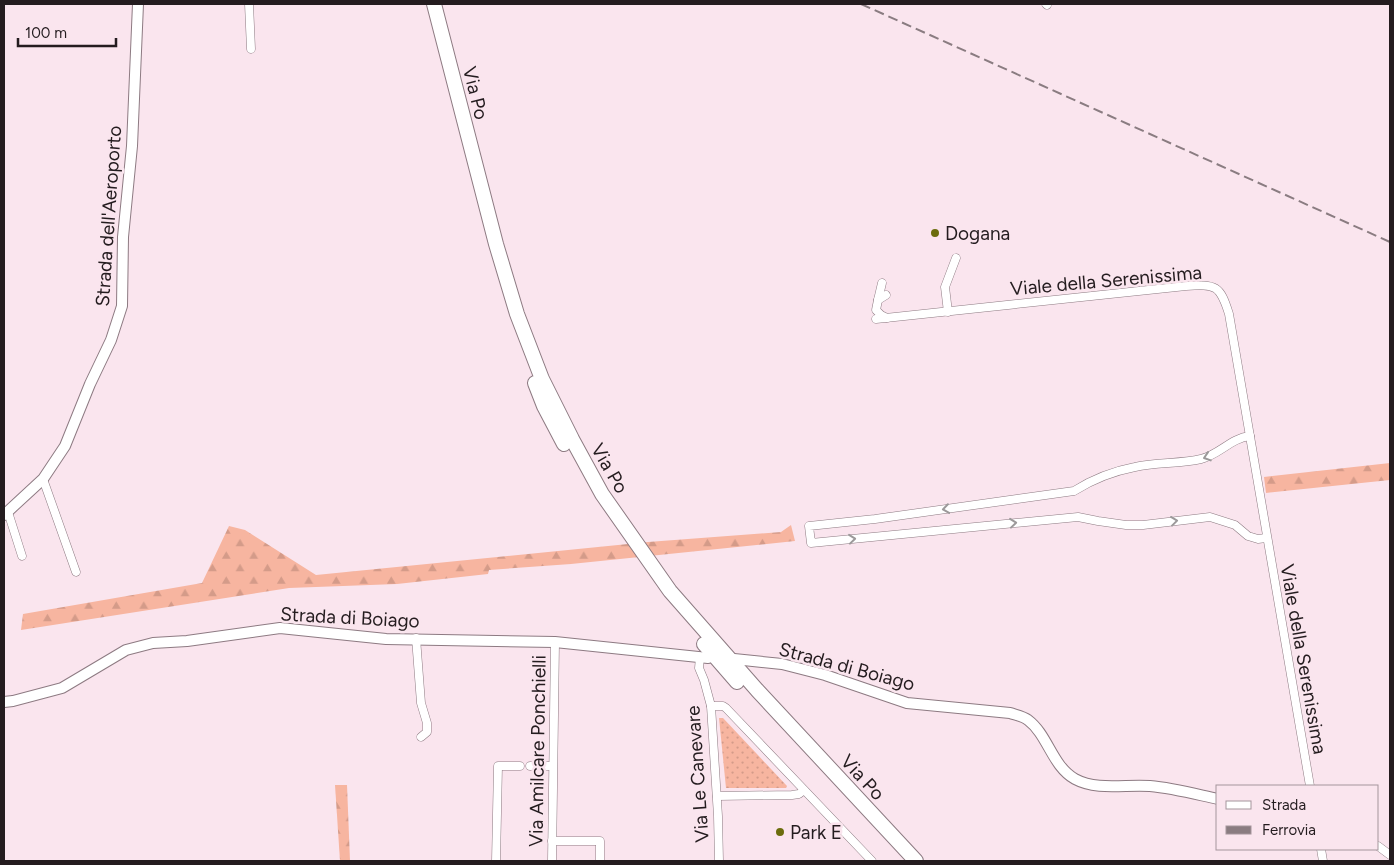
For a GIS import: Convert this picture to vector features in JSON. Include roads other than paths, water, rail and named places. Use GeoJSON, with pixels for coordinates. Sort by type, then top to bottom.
{"type":"FeatureCollection","features":[{"type":"Feature","properties":{"kind":"highway","name":"Via Po"},"geometry":{"type":"LineString","coordinates":[[425,4],[473,195],[507,311],[544,406],[571,458],[660,591],[718,661],[906,861]]}},
{"type":"Feature","properties":{"kind":"highway","name":"Via Po"},"geometry":{"type":"LineString","coordinates":[[434,4],[517,314],[542,379],[602,494],[638,548],[676,598],[757,690],[916,861]]}},
{"type":"Feature","properties":{"kind":"street","name":"Strada dell'Aeroporto"},"geometry":{"type":"LineString","coordinates":[[6,514],[43,479],[65,446],[90,384],[111,340],[122,306],[122,238],[132,146],[138,4]]}},
{"type":"Feature","properties":{"kind":"street"},"geometry":{"type":"LineString","coordinates":[[249,4],[251,49]]}},
{"type":"Feature","properties":{"kind":"street"},"geometry":{"type":"LineString","coordinates":[[948,312],[946,287],[956,258]]}},
{"type":"Feature","properties":{"kind":"street"},"geometry":{"type":"LineString","coordinates":[[882,282],[876,310],[887,318]]}},
{"type":"Feature","properties":{"kind":"street","name":"Viale della Serenissima"},"geometry":{"type":"LineString","coordinates":[[876,319],[1186,286],[1206,285],[1216,288],[1224,298],[1229,314],[1310,785]]}},
{"type":"Feature","properties":{"kind":"street"},"geometry":{"type":"LineString","coordinates":[[878,300],[886,295]]}},
{"type":"Feature","properties":{"kind":"street"},"geometry":{"type":"LineString","coordinates":[[1250,436],[1240,437],[1215,454],[1202,459],[1136,466],[1090,481],[1074,491],[875,519],[809,526],[811,542],[1078,516],[1126,525],[1143,525],[1210,517],[1235,525],[1248,536],[1258,539],[1266,538]]}},
{"type":"Feature","properties":{"kind":"street"},"geometry":{"type":"LineString","coordinates":[[43,479],[76,572]]}},
{"type":"Feature","properties":{"kind":"street"},"geometry":{"type":"LineString","coordinates":[[6,514],[22,556]]}},
{"type":"Feature","properties":{"kind":"street","name":"Strada di Boiago"},"geometry":{"type":"LineString","coordinates":[[4,702],[62,688],[126,650],[153,643],[187,641],[280,628],[386,639],[416,638],[554,642],[704,658]]}},
{"type":"Feature","properties":{"kind":"street"},"geometry":{"type":"LineString","coordinates":[[416,638],[421,703],[427,724],[427,732],[421,737]]}},
{"type":"Feature","properties":{"kind":"street","name":"Via Amilcare Ponchielli"},"geometry":{"type":"LineString","coordinates":[[552,861],[554,642]]}},
{"type":"Feature","properties":{"kind":"street","name":"Via Le Canevare"},"geometry":{"type":"LineString","coordinates":[[704,658],[699,668],[711,706],[719,861]]}},
{"type":"Feature","properties":{"kind":"street","name":"Strada di Boiago"},"geometry":{"type":"LineString","coordinates":[[734,659],[782,664],[825,675],[907,703],[1010,713],[1026,718],[1035,726],[1057,761],[1075,779],[1098,786],[1152,786],[1216,799]]}},
{"type":"Feature","properties":{"kind":"street"},"geometry":{"type":"LineString","coordinates":[[711,706],[723,706],[726,708],[872,861]]}},
{"type":"Feature","properties":{"kind":"street"},"geometry":{"type":"LineString","coordinates":[[496,861],[498,766],[520,766]]}},
{"type":"Feature","properties":{"kind":"street"},"geometry":{"type":"LineString","coordinates":[[530,766],[552,766]]}},
{"type":"Feature","properties":{"kind":"street"},"geometry":{"type":"LineString","coordinates":[[717,796],[792,795],[799,794],[804,790]]}},
{"type":"Feature","properties":{"kind":"street"},"geometry":{"type":"LineString","coordinates":[[552,841],[600,841],[600,861]]}},
{"type":"Feature","properties":{"kind":"street"},"geometry":{"type":"LineString","coordinates":[[1379,847],[1390,855]]}},
{"type":"Feature","properties":{"kind":"railway"},"geometry":{"type":"LineString","coordinates":[[861,4],[1390,242]]}},
{"type":"Feature","properties":{"kind":"place","name":"Dogana"},"geometry":{"type":"Point","coordinates":[935,233]}},
{"type":"Feature","properties":{"kind":"place","name":"Park E"},"geometry":{"type":"Point","coordinates":[780,832]}}]}
